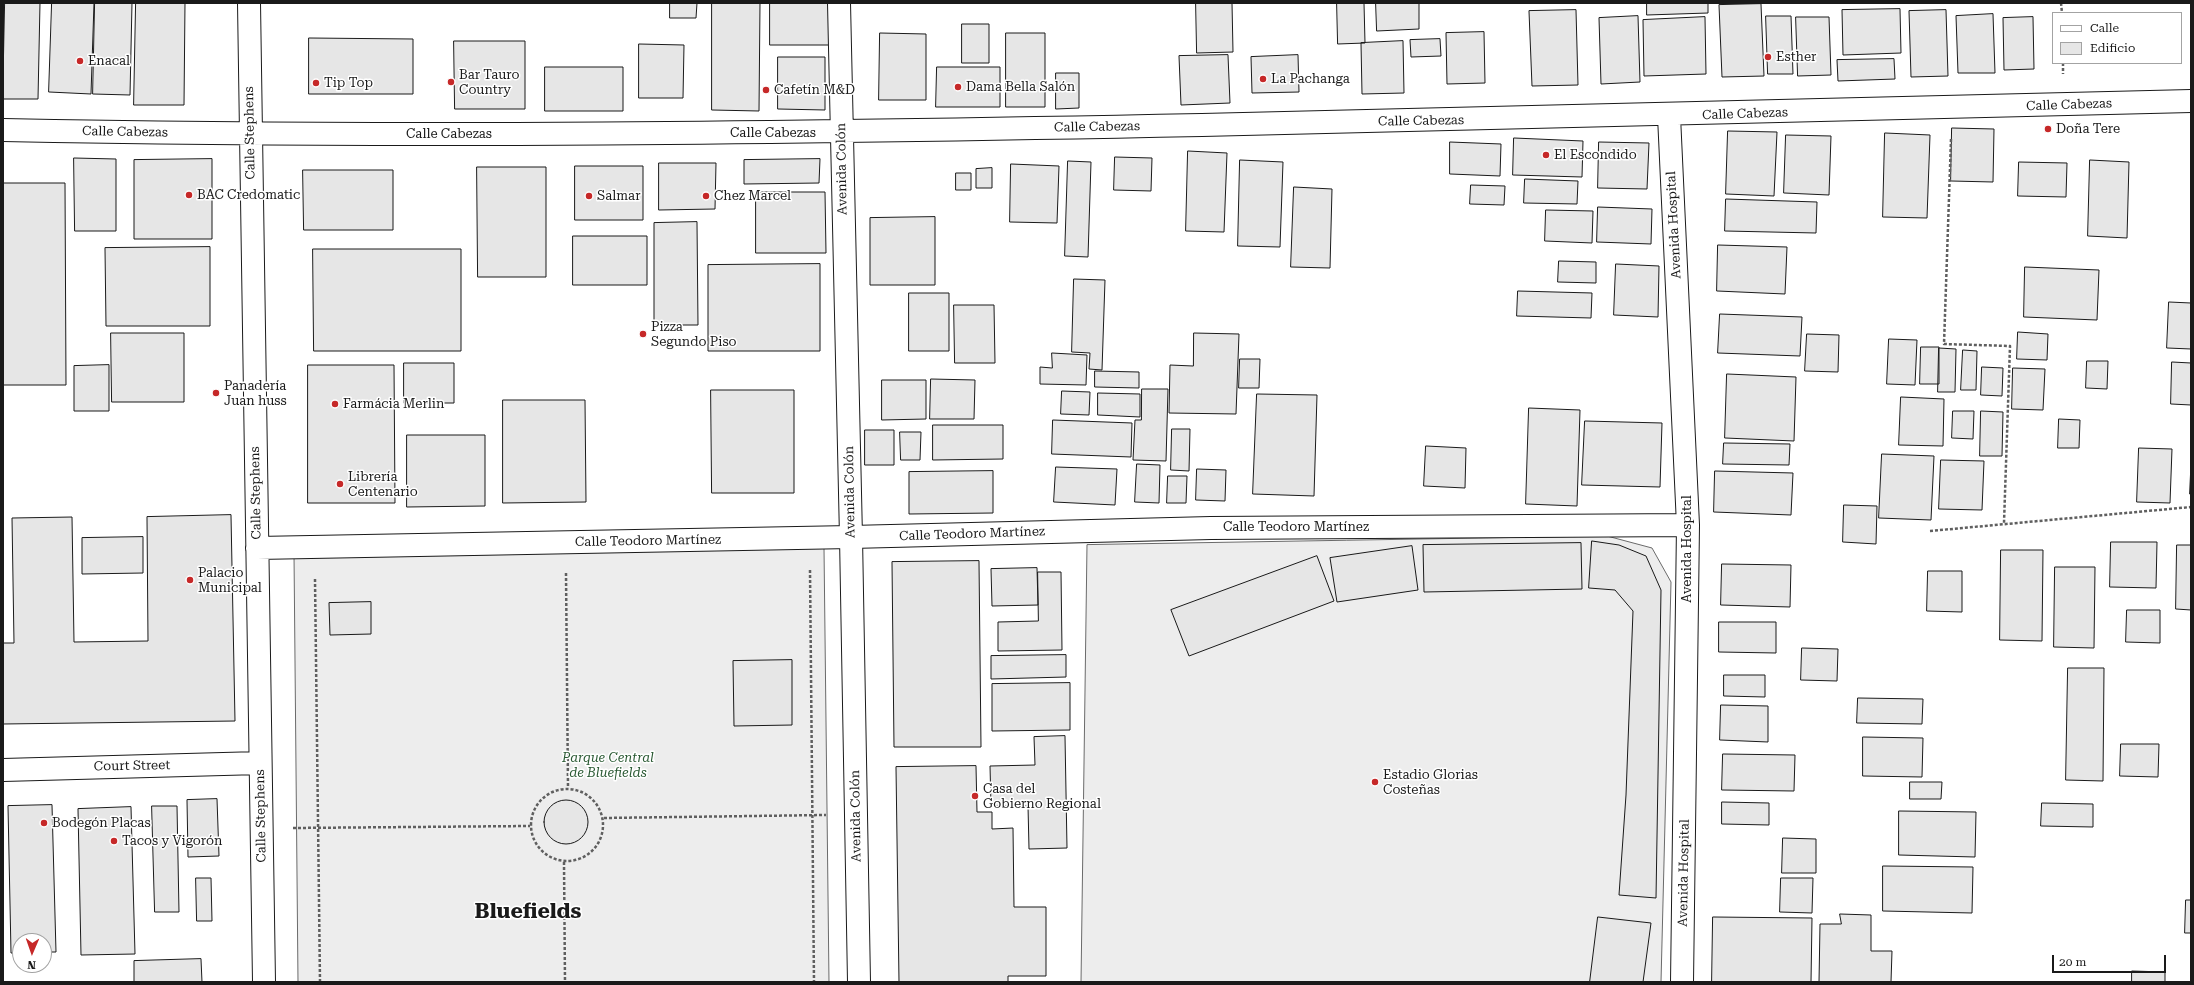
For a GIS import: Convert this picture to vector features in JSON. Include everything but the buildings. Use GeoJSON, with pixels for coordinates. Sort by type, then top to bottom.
{"type":"FeatureCollection","features":[{"type":"Feature","properties":{"kind":"street","name":"Calle Stephens"},"geometry":{"type":"LineString","coordinates":[[249,3],[264,982]]}},
{"type":"Feature","properties":{"kind":"street","name":"Avenida Colón"},"geometry":{"type":"LineString","coordinates":[[839,3],[852,537],[859,982]]}},
{"type":"Feature","properties":{"kind":"street","name":"Calle Cabezas"},"geometry":{"type":"LineString","coordinates":[[3,130],[250,135],[841,132],[1669,116],[2191,101]]}},
{"type":"Feature","properties":{"kind":"street","name":"Avenida Hospital"},"geometry":{"type":"LineString","coordinates":[[1669,116],[1688,525],[1682,982]]}},
{"type":"Feature","properties":{"kind":"street","name":"Calle Teodoro Martínez"},"geometry":{"type":"LineString","coordinates":[[257,548],[852,537],[1211,528],[1688,525]]}},
{"type":"Feature","properties":{"kind":"street","name":"Court Street"},"geometry":{"type":"LineString","coordinates":[[3,770],[260,763]]}},
{"type":"Feature","properties":{"kind":"path"},"geometry":{"type":"LineString","coordinates":[[1952,108],[1944,344],[2010,346],[2004,523]]}},
{"type":"Feature","properties":{"kind":"path"},"geometry":{"type":"LineString","coordinates":[[1930,531],[2004,523],[2191,508]]}},
{"type":"Feature","properties":{"kind":"path"},"geometry":{"type":"LineString","coordinates":[[802,569],[810,569],[814,982]]}},
{"type":"Feature","properties":{"kind":"path"},"geometry":{"type":"LineString","coordinates":[[558,572],[574,572]]}},
{"type":"Feature","properties":{"kind":"path"},"geometry":{"type":"LineString","coordinates":[[566,572],[568,788]]}},
{"type":"Feature","properties":{"kind":"path"},"geometry":{"type":"LineString","coordinates":[[315,575],[320,982]]}},
{"type":"Feature","properties":{"kind":"path"},"geometry":{"type":"LineString","coordinates":[[568,788],[584,792],[597,804],[604,818],[603,835],[595,850],[582,859],[564,862],[552,859],[539,850],[532,837],[530,826],[534,809],[542,798],[554,791],[568,788]]}},
{"type":"Feature","properties":{"kind":"path"},"geometry":{"type":"LineString","coordinates":[[604,818],[856,815]]}},
{"type":"Feature","properties":{"kind":"path"},"geometry":{"type":"LineString","coordinates":[[262,829],[530,826]]}},
{"type":"Feature","properties":{"kind":"path"},"geometry":{"type":"LineString","coordinates":[[564,862],[565,982]]}},
{"type":"Feature","properties":{"kind":"shaded area","name":"Estadio Glorias Costeñas"},"geometry":{"type":"Polygon","coordinates":[[[1607,536],[1652,548],[1671,582],[1661,982],[1081,982],[1087,545],[1607,536]]]}},
{"type":"Feature","properties":{"kind":"shaded area","name":"Parque Central de Bluefields"},"geometry":{"type":"Polygon","coordinates":[[[824,547],[829,982],[298,982],[294,553],[824,547]]]}},
{"type":"Feature","properties":{"kind":"place","name":"Esther"},"geometry":{"type":"Point","coordinates":[1768,57]}},
{"type":"Feature","properties":{"kind":"place","name":"Enacal"},"geometry":{"type":"Point","coordinates":[80,61]}},
{"type":"Feature","properties":{"kind":"place","name":"La Pachanga"},"geometry":{"type":"Point","coordinates":[1263,79]}},
{"type":"Feature","properties":{"kind":"place","name":"Bar Tauro Country"},"geometry":{"type":"Point","coordinates":[451,82]}},
{"type":"Feature","properties":{"kind":"place","name":"Tip Top"},"geometry":{"type":"Point","coordinates":[316,83]}},
{"type":"Feature","properties":{"kind":"place","name":"Dama Bella Salón"},"geometry":{"type":"Point","coordinates":[958,87]}},
{"type":"Feature","properties":{"kind":"place","name":"Cafetín M&D"},"geometry":{"type":"Point","coordinates":[766,90]}},
{"type":"Feature","properties":{"kind":"place","name":"Doña Tere"},"geometry":{"type":"Point","coordinates":[2048,129]}},
{"type":"Feature","properties":{"kind":"place","name":"El Escondido"},"geometry":{"type":"Point","coordinates":[1546,155]}},
{"type":"Feature","properties":{"kind":"place","name":"BAC Credomatic"},"geometry":{"type":"Point","coordinates":[189,195]}},
{"type":"Feature","properties":{"kind":"place","name":"Salmar"},"geometry":{"type":"Point","coordinates":[589,196]}},
{"type":"Feature","properties":{"kind":"place","name":"Chez Marcel"},"geometry":{"type":"Point","coordinates":[706,196]}},
{"type":"Feature","properties":{"kind":"place","name":"Pizza Segundo Piso"},"geometry":{"type":"Point","coordinates":[643,334]}},
{"type":"Feature","properties":{"kind":"place","name":"Panadería Juan huss"},"geometry":{"type":"Point","coordinates":[216,393]}},
{"type":"Feature","properties":{"kind":"place","name":"Farmácia Merlin"},"geometry":{"type":"Point","coordinates":[335,404]}},
{"type":"Feature","properties":{"kind":"place","name":"Librería Centenario"},"geometry":{"type":"Point","coordinates":[340,484]}},
{"type":"Feature","properties":{"kind":"place","name":"Palacio Municipal"},"geometry":{"type":"Point","coordinates":[190,580]}},
{"type":"Feature","properties":{"kind":"place","name":"Estadio Glorias Costeñas"},"geometry":{"type":"Point","coordinates":[1375,782]}},
{"type":"Feature","properties":{"kind":"place","name":"Casa del Gobierno Regional"},"geometry":{"type":"Point","coordinates":[975,796]}},
{"type":"Feature","properties":{"kind":"place","name":"Bodegón Placas"},"geometry":{"type":"Point","coordinates":[44,823]}},
{"type":"Feature","properties":{"kind":"place","name":"Tacos y Vigorón"},"geometry":{"type":"Point","coordinates":[114,841]}},
{"type":"Feature","properties":{"kind":"district","name":"Bluefields"},"geometry":{"type":"Point","coordinates":[528,912]}}]}
